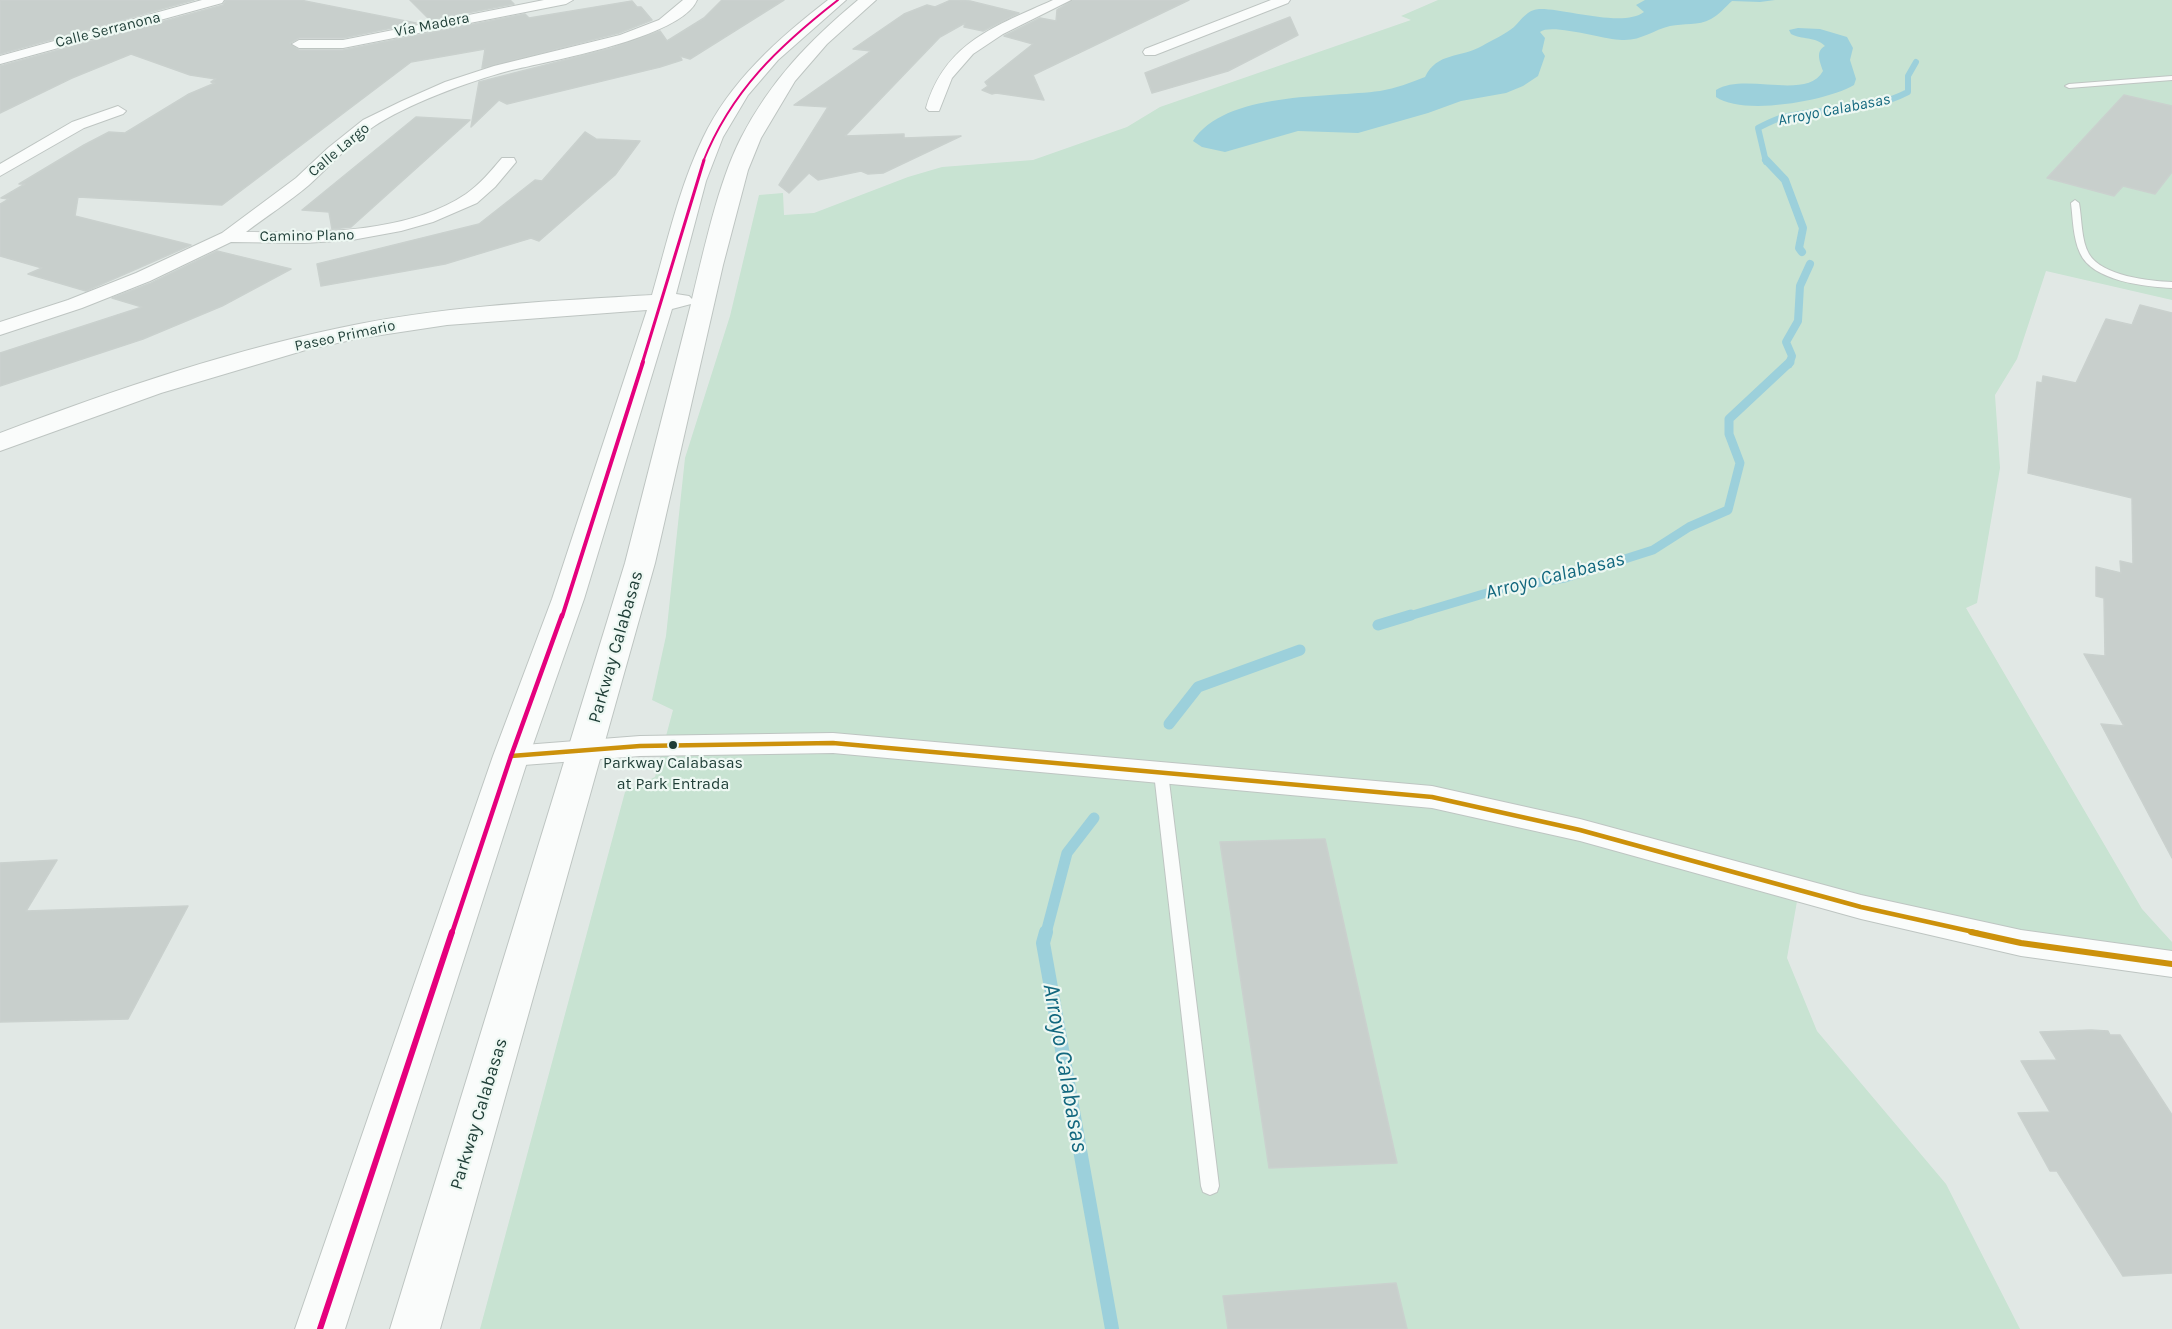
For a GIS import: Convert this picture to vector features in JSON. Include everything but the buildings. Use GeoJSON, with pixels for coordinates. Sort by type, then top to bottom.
{"type":"FeatureCollection","features":[{"type":"Feature","properties":{"kind":"street","name":"Calle Serranona"},"geometry":{"type":"LineString","coordinates":[[0,60],[217,0]]}},
{"type":"Feature","properties":{"kind":"street","name":"Vía Madera"},"geometry":{"type":"LineString","coordinates":[[299,44],[343,44],[566,0]]}},
{"type":"Feature","properties":{"kind":"street","name":"Calle Largo"},"geometry":{"type":"LineString","coordinates":[[0,330],[143,277],[228,237],[302,182],[333,151],[369,123],[407,104],[450,85],[499,69],[625,39],[664,22],[688,5],[690,0]]}},
{"type":"Feature","properties":{"kind":"street"},"geometry":{"type":"LineString","coordinates":[[320,1329],[511,756],[568,598],[663,302],[696,182],[713,137],[740,92],[772,56],[802,28],[838,0]]}},
{"type":"Feature","properties":{"kind":"street","name":"Parkway Calabasas"},"geometry":{"type":"LineString","coordinates":[[415,1329],[640,563],[728,200],[751,138],[794,72],[821,40],[868,0]]}},
{"type":"Feature","properties":{"kind":"street"},"geometry":{"type":"LineString","coordinates":[[934,108],[944,78],[968,52],[1000,29],[1064,0]]}},
{"type":"Feature","properties":{"kind":"street"},"geometry":{"type":"LineString","coordinates":[[1150,52],[1282,0]]}},
{"type":"Feature","properties":{"kind":"street"},"geometry":{"type":"LineString","coordinates":[[0,171],[78,125],[118,111]]}},
{"type":"Feature","properties":{"kind":"street","name":"Camino Plano"},"geometry":{"type":"LineString","coordinates":[[228,237],[336,238],[396,228],[445,212],[476,196],[508,162]]}},
{"type":"Feature","properties":{"kind":"street","name":"Paseo Primario"},"geometry":{"type":"LineString","coordinates":[[0,443],[123,396],[191,374],[338,336],[412,322],[503,311],[704,300]]}},
{"type":"Feature","properties":{"kind":"street"},"geometry":{"type":"LineString","coordinates":[[511,756],[640,746],[833,743],[1432,797],[1580,830],[1861,907],[2021,942],[2172,964]]}},
{"type":"Feature","properties":{"kind":"lane"},"geometry":{"type":"LineString","coordinates":[[2069,86],[2172,78]]}},
{"type":"Feature","properties":{"kind":"lane"},"geometry":{"type":"LineString","coordinates":[[2075,202],[2085,255],[2096,267],[2125,278],[2172,285]]}},
{"type":"Feature","properties":{"kind":"lane"},"geometry":{"type":"LineString","coordinates":[[1161,773],[1210,1186]]}},
{"type":"Feature","properties":{"kind":"green space"},"geometry":{"type":"Polygon","coordinates":[[[1438,0],[2172,0],[2172,300],[2046,271],[2017,359],[1995,395],[2000,468],[1977,603],[1966,608],[2142,909],[2172,942],[2172,964],[1799,890],[1787,958],[1817,1031],[1946,1184],[2020,1329],[480,1329],[625,792],[655,777],[673,710],[652,700],[666,636],[685,458],[730,316],[759,195],[783,193],[784,215],[814,213],[908,177],[942,167],[1033,160],[1127,127],[1160,107],[1411,20],[1401,16],[1438,0]]]}},
{"type":"Feature","properties":{"kind":"water"},"geometry":{"type":"Polygon","coordinates":[[[1645,0],[1775,0],[1732,1],[1717,15],[1706,21],[1670,26],[1629,40],[1555,29],[1546,30],[1540,32],[1545,38],[1542,51],[1545,56],[1538,76],[1523,86],[1506,93],[1461,101],[1358,133],[1298,131],[1225,152],[1202,147],[1193,141],[1208,125],[1228,113],[1253,105],[1306,97],[1380,91],[1425,77],[1436,63],[1482,46],[1511,30],[1531,11],[1550,9],[1622,18],[1644,12],[1636,5],[1645,0]]]}},
{"type":"Feature","properties":{"kind":"water"},"geometry":{"type":"Polygon","coordinates":[[[1820,29],[1847,37],[1853,48],[1850,60],[1856,79],[1854,85],[1806,101],[1764,106],[1729,103],[1716,97],[1716,90],[1728,85],[1790,85],[1815,80],[1823,71],[1819,54],[1825,46],[1817,41],[1791,34],[1789,30],[1820,29]]]}},
{"type":"Feature","properties":{"kind":"waterway","name":"Arroyo Calabasas"},"geometry":{"type":"LineString","coordinates":[[1766,162],[1758,128],[1784,117],[1862,107],[1893,99],[1908,92],[1908,76],[1916,62]]}},
{"type":"Feature","properties":{"kind":"waterway","name":"Arroyo Calabasas"},"geometry":{"type":"LineString","coordinates":[[1766,160],[1785,180],[1803,228],[1799,248],[1802,252]]}},
{"type":"Feature","properties":{"kind":"waterway","name":"Arroyo Calabasas"},"geometry":{"type":"LineString","coordinates":[[1790,362],[1792,356],[1786,342],[1798,321],[1800,286],[1810,264]]}},
{"type":"Feature","properties":{"kind":"waterway","name":"Arroyo Calabasas"},"geometry":{"type":"LineString","coordinates":[[1406,617],[1500,589],[1565,578],[1653,550],[1689,527],[1728,510],[1740,463],[1729,434],[1729,419],[1790,362]]}},
{"type":"Feature","properties":{"kind":"waterway","name":"Arroyo Calabasas"},"geometry":{"type":"LineString","coordinates":[[1378,625],[1411,615]]}},
{"type":"Feature","properties":{"kind":"waterway","name":"Arroyo Calabasas"},"geometry":{"type":"LineString","coordinates":[[1169,724],[1198,687],[1300,650]]}},
{"type":"Feature","properties":{"kind":"waterway","name":"Arroyo Calabasas"},"geometry":{"type":"LineString","coordinates":[[1046,933],[1067,853],[1094,818]]}},
{"type":"Feature","properties":{"kind":"waterway","name":"Arroyo Calabasas"},"geometry":{"type":"LineString","coordinates":[[1046,932],[1043,943],[1112,1329]]}},
{"type":"Feature","properties":{"kind":"transit line"},"geometry":{"type":"LineString","coordinates":[[320,1329],[511,756],[568,599],[662,302],[696,181],[713,137],[740,92],[772,56],[802,28],[838,0]]}},
{"type":"Feature","properties":{"kind":"transit line"},"geometry":{"type":"LineString","coordinates":[[511,756],[640,746],[833,743],[1432,797],[1580,830],[1861,907],[2021,943],[2172,964]]}},
{"type":"Feature","properties":{"kind":"place","name":"Parkway Calabasas at Park Entrada"},"geometry":{"type":"Point","coordinates":[673,745]}}]}
